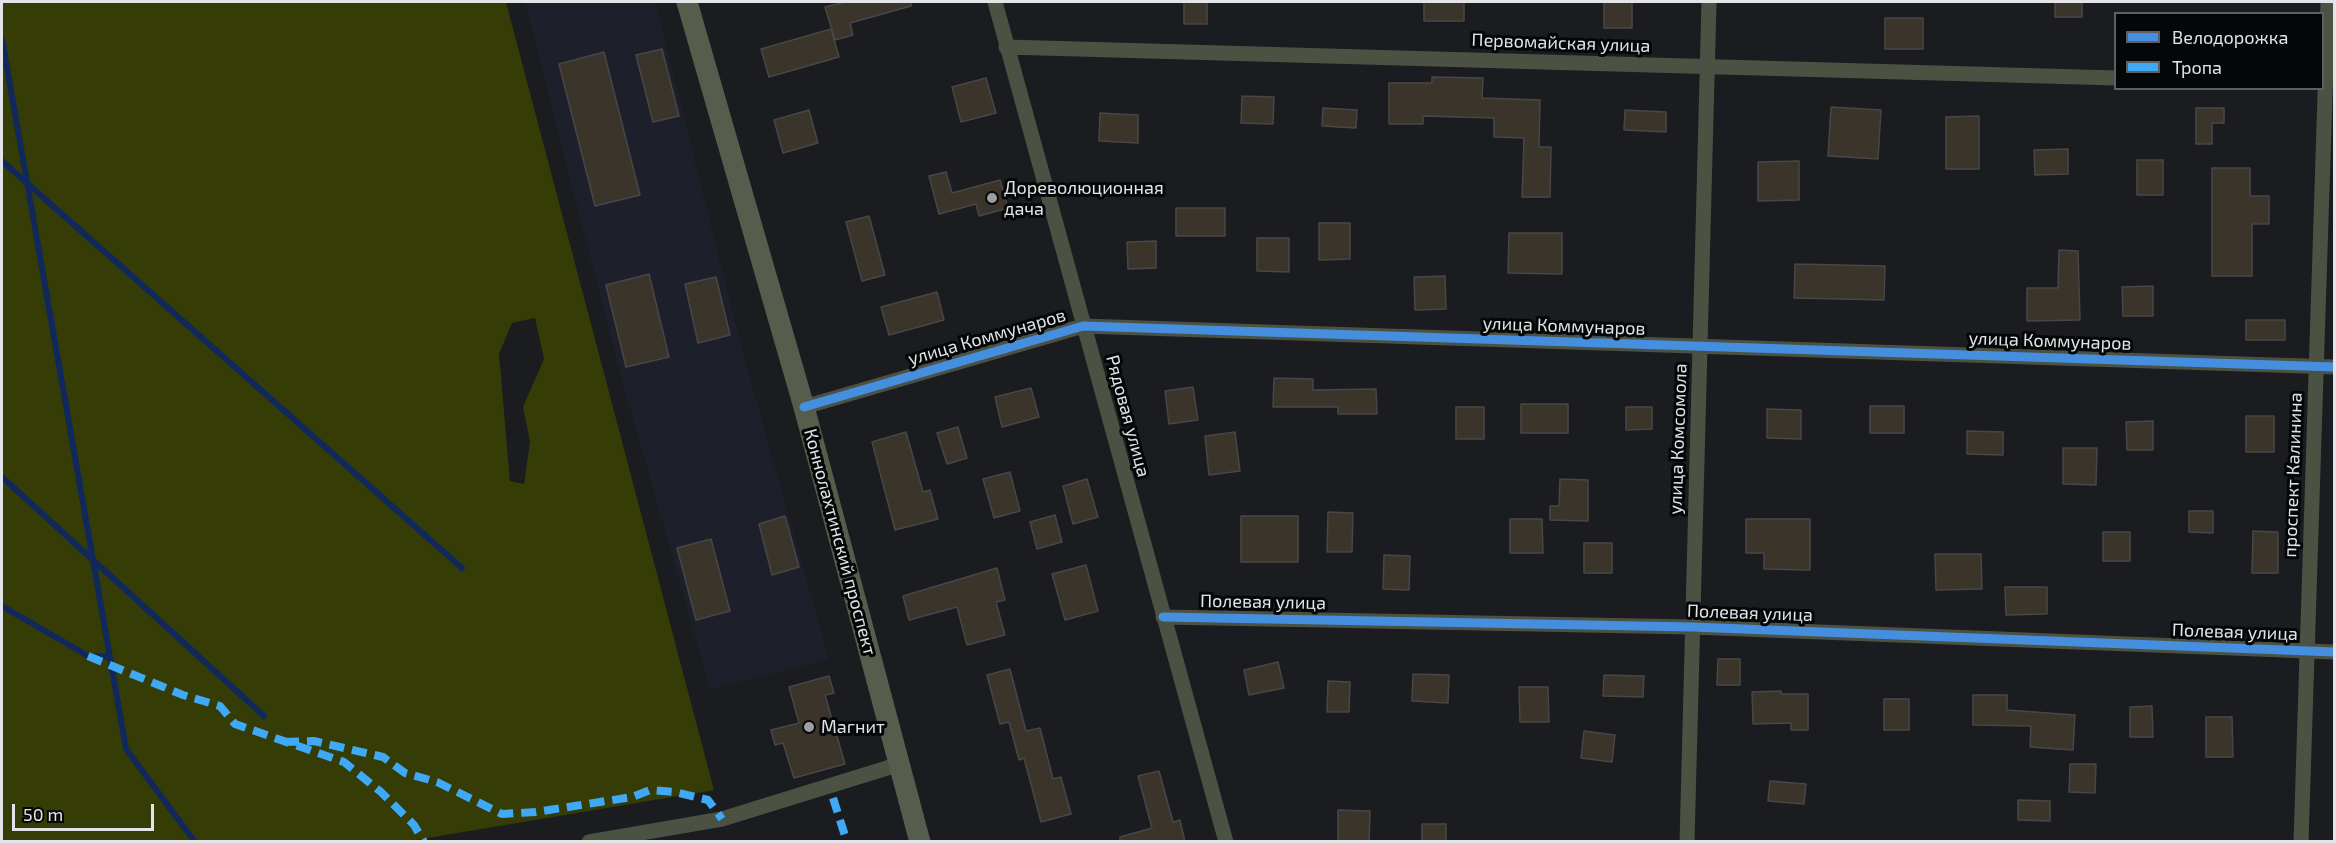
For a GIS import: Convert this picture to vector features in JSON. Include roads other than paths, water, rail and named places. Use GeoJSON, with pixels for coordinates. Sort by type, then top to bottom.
{"type":"FeatureCollection","features":[{"type":"Feature","properties":{"kind":"main road","name":"Коннолахтинский проспект"},"geometry":{"type":"LineString","coordinates":[[687,2],[804,407],[920,842]]}},
{"type":"Feature","properties":{"kind":"street","name":"Рядовая улица"},"geometry":{"type":"LineString","coordinates":[[994,2],[1226,842]]}},
{"type":"Feature","properties":{"kind":"street","name":"улица Комсомола"},"geometry":{"type":"LineString","coordinates":[[1687,842],[1709,2]]}},
{"type":"Feature","properties":{"kind":"street","name":"проспект Калинина"},"geometry":{"type":"LineString","coordinates":[[2301,842],[2328,2]]}},
{"type":"Feature","properties":{"kind":"street","name":"Первомайская улица"},"geometry":{"type":"LineString","coordinates":[[1006,47],[2114,78]]}},
{"type":"Feature","properties":{"kind":"street","name":"улица Коммунаров"},"geometry":{"type":"LineString","coordinates":[[804,407],[1083,326],[2334,367]]}},
{"type":"Feature","properties":{"kind":"street","name":"Полевая улица"},"geometry":{"type":"LineString","coordinates":[[1163,617],[1692,627],[2334,652]]}},
{"type":"Feature","properties":{"kind":"street"},"geometry":{"type":"LineString","coordinates":[[589,842],[722,819],[900,764]]}},
{"type":"Feature","properties":{"kind":"waterway"},"geometry":{"type":"LineString","coordinates":[[2,39],[126,749],[195,842]]}},
{"type":"Feature","properties":{"kind":"waterway"},"geometry":{"type":"LineString","coordinates":[[2,161],[462,568]]}},
{"type":"Feature","properties":{"kind":"waterway"},"geometry":{"type":"LineString","coordinates":[[2,477],[264,716]]}},
{"type":"Feature","properties":{"kind":"waterway"},"geometry":{"type":"LineString","coordinates":[[2,606],[88,656],[108,657]]}},
{"type":"Feature","properties":{"kind":"place","name":"Дореволюционная дача"},"geometry":{"type":"Point","coordinates":[992,198]}},
{"type":"Feature","properties":{"kind":"place","name":"Магнит"},"geometry":{"type":"Point","coordinates":[809,727]}}]}
